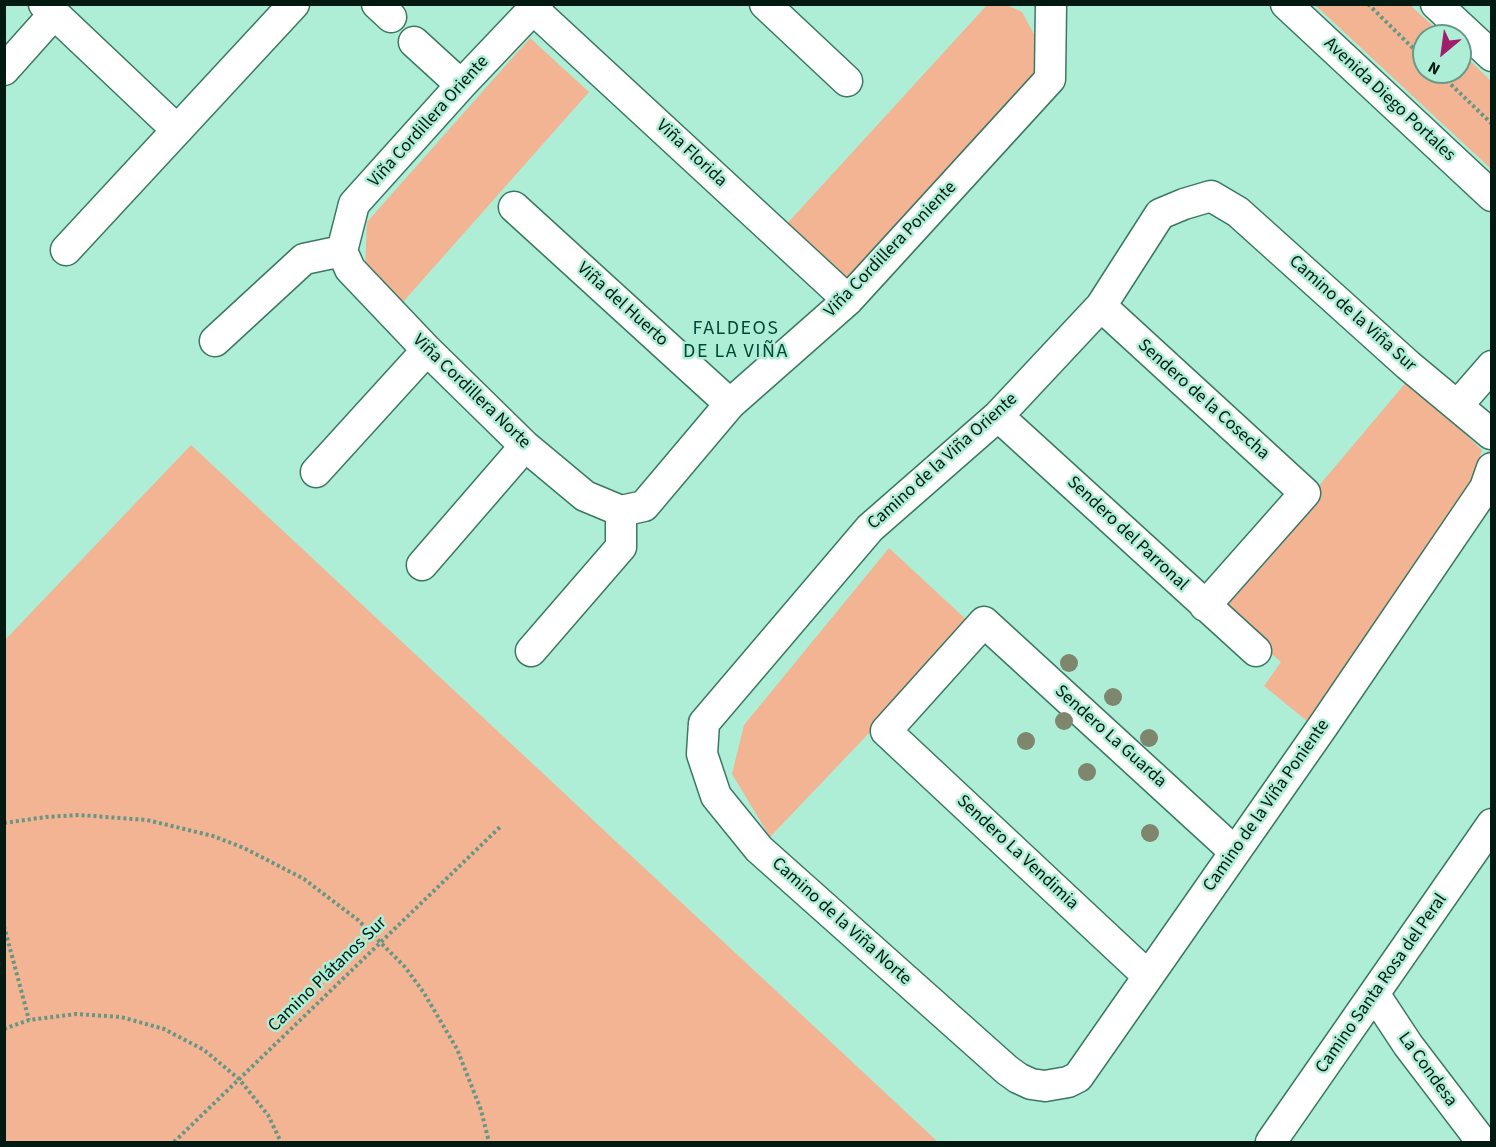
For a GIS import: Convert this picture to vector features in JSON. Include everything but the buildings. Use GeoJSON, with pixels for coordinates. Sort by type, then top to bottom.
{"type":"FeatureCollection","features":[{"type":"Feature","properties":{"kind":"street"},"geometry":{"type":"LineString","coordinates":[[765,4],[847,81]]}},
{"type":"Feature","properties":{"kind":"street","name":"Viña Cordillera Poniente"},"geometry":{"type":"LineString","coordinates":[[621,511],[644,506],[730,404],[848,300],[1050,80],[1051,4]]}},
{"type":"Feature","properties":{"kind":"street","name":"Avenida Diego Portales"},"geometry":{"type":"LineString","coordinates":[[1286,4],[1491,196]]}},
{"type":"Feature","properties":{"kind":"street"},"geometry":{"type":"LineString","coordinates":[[1436,4],[1491,56]]}},
{"type":"Feature","properties":{"kind":"street"},"geometry":{"type":"LineString","coordinates":[[66,250],[291,6]]}},
{"type":"Feature","properties":{"kind":"street","name":"Viña Florida"},"geometry":{"type":"LineString","coordinates":[[536,7],[848,300]]}},
{"type":"Feature","properties":{"kind":"street","name":"Viña Cordillera Oriente"},"geometry":{"type":"LineString","coordinates":[[342,251],[354,204],[461,85],[536,7]]}},
{"type":"Feature","properties":{"kind":"street"},"geometry":{"type":"LineString","coordinates":[[4,70],[49,9],[177,130]]}},
{"type":"Feature","properties":{"kind":"street"},"geometry":{"type":"LineString","coordinates":[[414,42],[461,85]]}},
{"type":"Feature","properties":{"kind":"street","name":"Camino de la Viña Oriente"},"geometry":{"type":"LineString","coordinates":[[702,754],[704,723],[870,528],[998,416],[1101,306],[1160,214],[1211,196]]}},
{"type":"Feature","properties":{"kind":"street","name":"Camino de la Viña Sur"},"geometry":{"type":"LineString","coordinates":[[1211,196],[1238,212],[1407,365],[1491,434]]}},
{"type":"Feature","properties":{"kind":"street","name":"Viña del Huerto"},"geometry":{"type":"LineString","coordinates":[[514,207],[730,404]]}},
{"type":"Feature","properties":{"kind":"street"},"geometry":{"type":"LineString","coordinates":[[215,341],[304,259],[342,251]]}},
{"type":"Feature","properties":{"kind":"street","name":"Viña Cordillera Norte"},"geometry":{"type":"LineString","coordinates":[[342,251],[350,268],[427,350],[525,446],[585,496],[621,511]]}},
{"type":"Feature","properties":{"kind":"street","name":"Sendero de la Cosecha"},"geometry":{"type":"LineString","coordinates":[[1101,306],[1305,493],[1205,606]]}},
{"type":"Feature","properties":{"kind":"street"},"geometry":{"type":"LineString","coordinates":[[316,472],[427,350]]}},
{"type":"Feature","properties":{"kind":"street"},"geometry":{"type":"LineString","coordinates":[[1458,405],[1491,366]]}},
{"type":"Feature","properties":{"kind":"street","name":"Sendero del Parronal"},"geometry":{"type":"LineString","coordinates":[[998,416],[1256,651]]}},
{"type":"Feature","properties":{"kind":"street"},"geometry":{"type":"LineString","coordinates":[[422,565],[525,446]]}},
{"type":"Feature","properties":{"kind":"street","name":"Camino de la Viña Poniente"},"geometry":{"type":"LineString","coordinates":[[1007,1070],[1031,1084],[1045,1086],[1068,1082],[1078,1077],[1236,852],[1485,488],[1491,468]]}},
{"type":"Feature","properties":{"kind":"street"},"geometry":{"type":"LineString","coordinates":[[531,651],[621,547],[621,511]]}},
{"type":"Feature","properties":{"kind":"street","name":"Sendero La Guarda"},"geometry":{"type":"LineString","coordinates":[[886,730],[984,621],[1236,852]]}},
{"type":"Feature","properties":{"kind":"street","name":"Sendero La Vendimia"},"geometry":{"type":"LineString","coordinates":[[886,730],[1148,976]]}},
{"type":"Feature","properties":{"kind":"street","name":"Camino de la Viña Norte"},"geometry":{"type":"LineString","coordinates":[[702,754],[716,795],[759,849],[1007,1070]]}},
{"type":"Feature","properties":{"kind":"street","name":"Camino Santa Rosa del Peral"},"geometry":{"type":"LineString","coordinates":[[1271,1143],[1491,824]]}},
{"type":"Feature","properties":{"kind":"street","name":"La Condesa"},"geometry":{"type":"LineString","coordinates":[[1375,995],[1408,1045],[1482,1143]]}},
{"type":"Feature","properties":{"kind":"path"},"geometry":{"type":"LineString","coordinates":[[1368,4],[1412,47]]}},
{"type":"Feature","properties":{"kind":"path"},"geometry":{"type":"LineString","coordinates":[[1450,84],[1491,124]]}},
{"type":"Feature","properties":{"kind":"path"},"geometry":{"type":"LineString","coordinates":[[4,823],[46,817],[113,816],[147,820],[213,836],[244,848],[304,879],[341,905],[382,942],[405,967],[424,993],[457,1049],[481,1110],[489,1143]]}},
{"type":"Feature","properties":{"kind":"path","name":"Camino Plátanos Sur"},"geometry":{"type":"LineString","coordinates":[[174,1143],[501,826]]}},
{"type":"Feature","properties":{"kind":"path"},"geometry":{"type":"LineString","coordinates":[[4,926],[29,1020]]}},
{"type":"Feature","properties":{"kind":"path"},"geometry":{"type":"LineString","coordinates":[[4,1029],[29,1020],[76,1014],[121,1017],[164,1029],[204,1050],[239,1079],[268,1115],[281,1143]]}},
{"type":"Feature","properties":{"kind":"shaded area"},"geometry":{"type":"Polygon","coordinates":[[[987,5],[1007,5],[1022,12],[1041,47],[1036,74],[848,277],[837,277],[784,227],[987,5]]]}},
{"type":"Feature","properties":{"kind":"shaded area"},"geometry":{"type":"Polygon","coordinates":[[[1315,5],[1410,5],[1431,24],[1412,24],[1412,84],[1472,84],[1472,63],[1491,81],[1491,169],[1315,5]]]}},
{"type":"Feature","properties":{"kind":"shaded area"},"geometry":{"type":"Polygon","coordinates":[[[530,38],[589,92],[403,302],[365,268],[367,222],[530,38]]]}},
{"type":"Feature","properties":{"kind":"shaded area"},"geometry":{"type":"Polygon","coordinates":[[[1408,380],[1482,450],[1469,491],[1307,721],[1264,686],[1281,662],[1217,607],[1408,380]]]}},
{"type":"Feature","properties":{"kind":"shaded area"},"geometry":{"type":"Polygon","coordinates":[[[191,445],[938,1142],[5,1142],[5,640],[191,445]]]}},
{"type":"Feature","properties":{"kind":"shaded area"},"geometry":{"type":"Polygon","coordinates":[[[889,548],[972,625],[770,837],[732,774],[744,725],[889,548]]]}},
{"type":"Feature","properties":{"kind":"district","name":"FALDEOS DE LA VIÑA"},"geometry":{"type":"Point","coordinates":[736,342]}}]}
